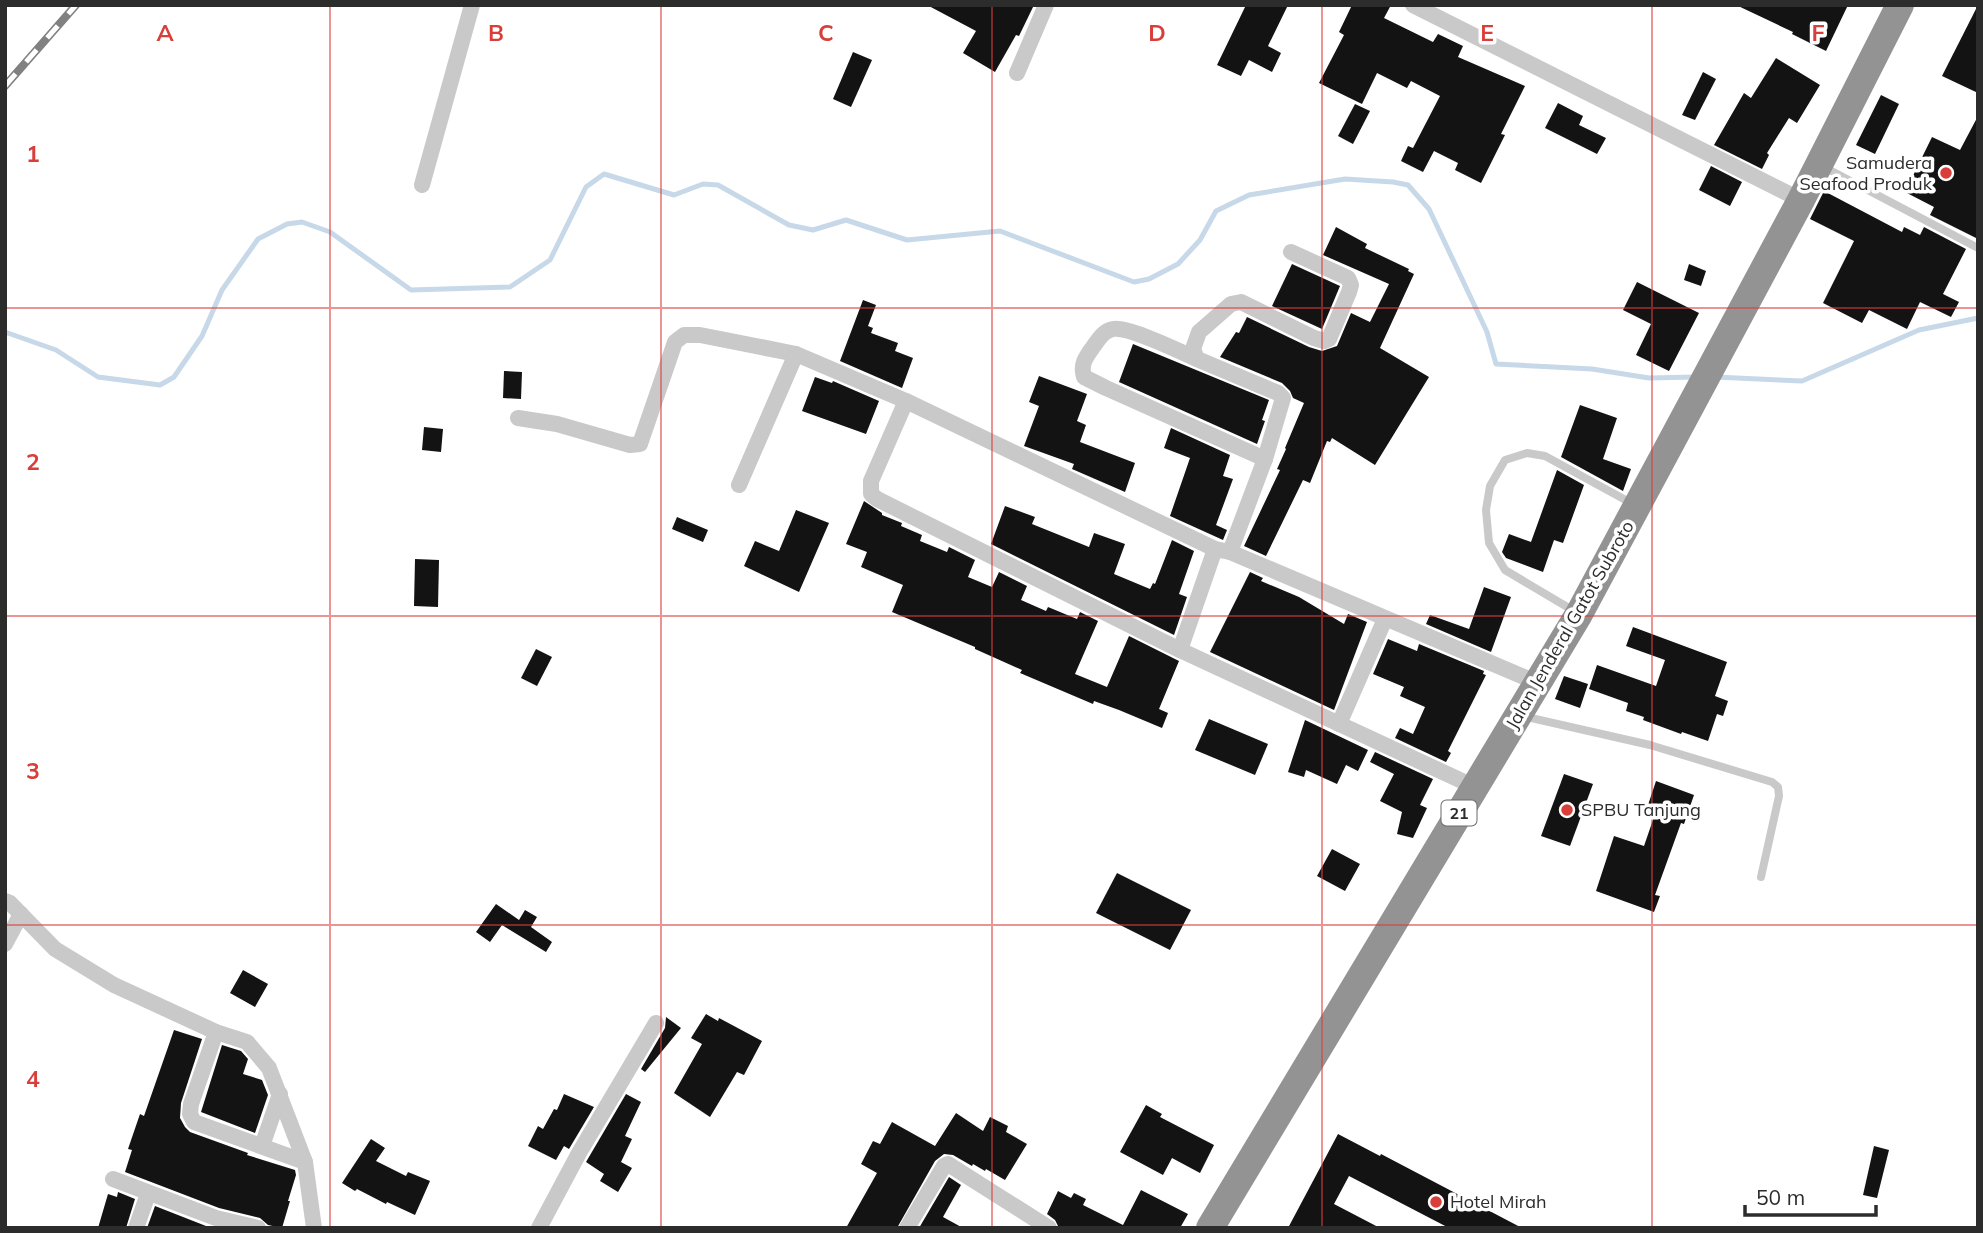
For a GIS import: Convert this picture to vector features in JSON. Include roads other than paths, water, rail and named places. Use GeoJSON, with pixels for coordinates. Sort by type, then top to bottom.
{"type":"FeatureCollection","features":[{"type":"Feature","properties":{"kind":"highway","name":"Jalan Jenderal Gatot Subroto"},"geometry":{"type":"LineString","coordinates":[[1210,1228],[1579,614],[1715,364],[1900,5]]}},
{"type":"Feature","properties":{"kind":"street"},"geometry":{"type":"LineString","coordinates":[[422,185],[472,5]]}},
{"type":"Feature","properties":{"kind":"street"},"geometry":{"type":"LineString","coordinates":[[1017,73],[1046,5]]}},
{"type":"Feature","properties":{"kind":"street"},"geometry":{"type":"LineString","coordinates":[[1413,5],[1801,200]]}},
{"type":"Feature","properties":{"kind":"street"},"geometry":{"type":"LineString","coordinates":[[1197,359],[1193,349],[1199,332],[1231,304],[1241,302],[1314,338],[1324,341],[1329,338],[1349,292],[1348,278],[1290,252]]}},
{"type":"Feature","properties":{"kind":"street"},"geometry":{"type":"LineString","coordinates":[[1180,650],[1222,550],[1265,459],[1283,398],[1278,393],[1128,330],[1115,328],[1104,332],[1083,361],[1084,377],[1265,459]]}},
{"type":"Feature","properties":{"kind":"street"},"geometry":{"type":"LineString","coordinates":[[518,418],[557,424],[630,445],[640,444],[675,342],[684,335],[699,335],[796,354],[906,401],[1222,550],[1538,683]]}},
{"type":"Feature","properties":{"kind":"street"},"geometry":{"type":"LineString","coordinates":[[739,485],[796,354]]}},
{"type":"Feature","properties":{"kind":"street"},"geometry":{"type":"LineString","coordinates":[[906,401],[871,481],[871,494],[877,499],[1180,650],[1475,787]]}},
{"type":"Feature","properties":{"kind":"street"},"geometry":{"type":"LineString","coordinates":[[1339,724],[1385,620]]}},
{"type":"Feature","properties":{"kind":"street"},"geometry":{"type":"LineString","coordinates":[[5,901],[55,949],[114,985],[216,1032],[247,1042],[269,1068],[305,1161],[314,1228]]}},
{"type":"Feature","properties":{"kind":"street"},"geometry":{"type":"LineString","coordinates":[[5,943],[21,914]]}},
{"type":"Feature","properties":{"kind":"street"},"geometry":{"type":"LineString","coordinates":[[539,1228],[579,1153],[656,1023]]}},
{"type":"Feature","properties":{"kind":"street"},"geometry":{"type":"LineString","coordinates":[[216,1032],[191,1104],[190,1114],[194,1122],[305,1161]]}},
{"type":"Feature","properties":{"kind":"street"},"geometry":{"type":"LineString","coordinates":[[262,1146],[280,1094]]}},
{"type":"Feature","properties":{"kind":"street"},"geometry":{"type":"LineString","coordinates":[[906,1228],[944,1166],[948,1164],[1049,1228]]}},
{"type":"Feature","properties":{"kind":"street"},"geometry":{"type":"LineString","coordinates":[[113,1178],[214,1223],[258,1228]]}},
{"type":"Feature","properties":{"kind":"street"},"geometry":{"type":"LineString","coordinates":[[136,1228],[148,1194]]}},
{"type":"Feature","properties":{"kind":"lane"},"geometry":{"type":"LineString","coordinates":[[1818,164],[1978,248]]}},
{"type":"Feature","properties":{"kind":"lane"},"geometry":{"type":"LineString","coordinates":[[1579,614],[1505,570],[1489,542],[1486,510],[1490,486],[1505,460],[1527,453],[1545,456],[1638,506]]}},
{"type":"Feature","properties":{"kind":"lane"},"geometry":{"type":"LineString","coordinates":[[1519,716],[1650,745],[1772,782],[1779,787],[1779,796],[1761,877]]}},
{"type":"Feature","properties":{"kind":"waterway"},"geometry":{"type":"LineString","coordinates":[[5,332],[56,350],[98,377],[160,385],[174,377],[202,336],[222,290],[258,239],[287,224],[302,222],[330,232],[411,290],[510,287],[550,260],[586,187],[604,174],[674,195],[703,184],[718,185],[789,225],[813,230],[846,220],[907,240],[1000,231],[1134,282],[1149,279],[1178,264],[1200,240],[1216,211],[1249,195],[1345,179],[1408,185],[1429,209],[1487,332],[1496,364],[1592,369],[1649,378],[1695,377]]}},
{"type":"Feature","properties":{"kind":"waterway"},"geometry":{"type":"LineString","coordinates":[[1715,377],[1802,381],[1919,330],[1978,318]]}},
{"type":"Feature","properties":{"kind":"railway"},"geometry":{"type":"LineString","coordinates":[[5,86],[76,5]]}},
{"type":"Feature","properties":{"kind":"place","name":"Samudera Seafood Produk"},"geometry":{"type":"Point","coordinates":[1946,173]}},
{"type":"Feature","properties":{"kind":"place","name":"SPBU Tanjung"},"geometry":{"type":"Point","coordinates":[1567,810]}},
{"type":"Feature","properties":{"kind":"place","name":"Hotel Mirah"},"geometry":{"type":"Point","coordinates":[1436,1202]}}]}
